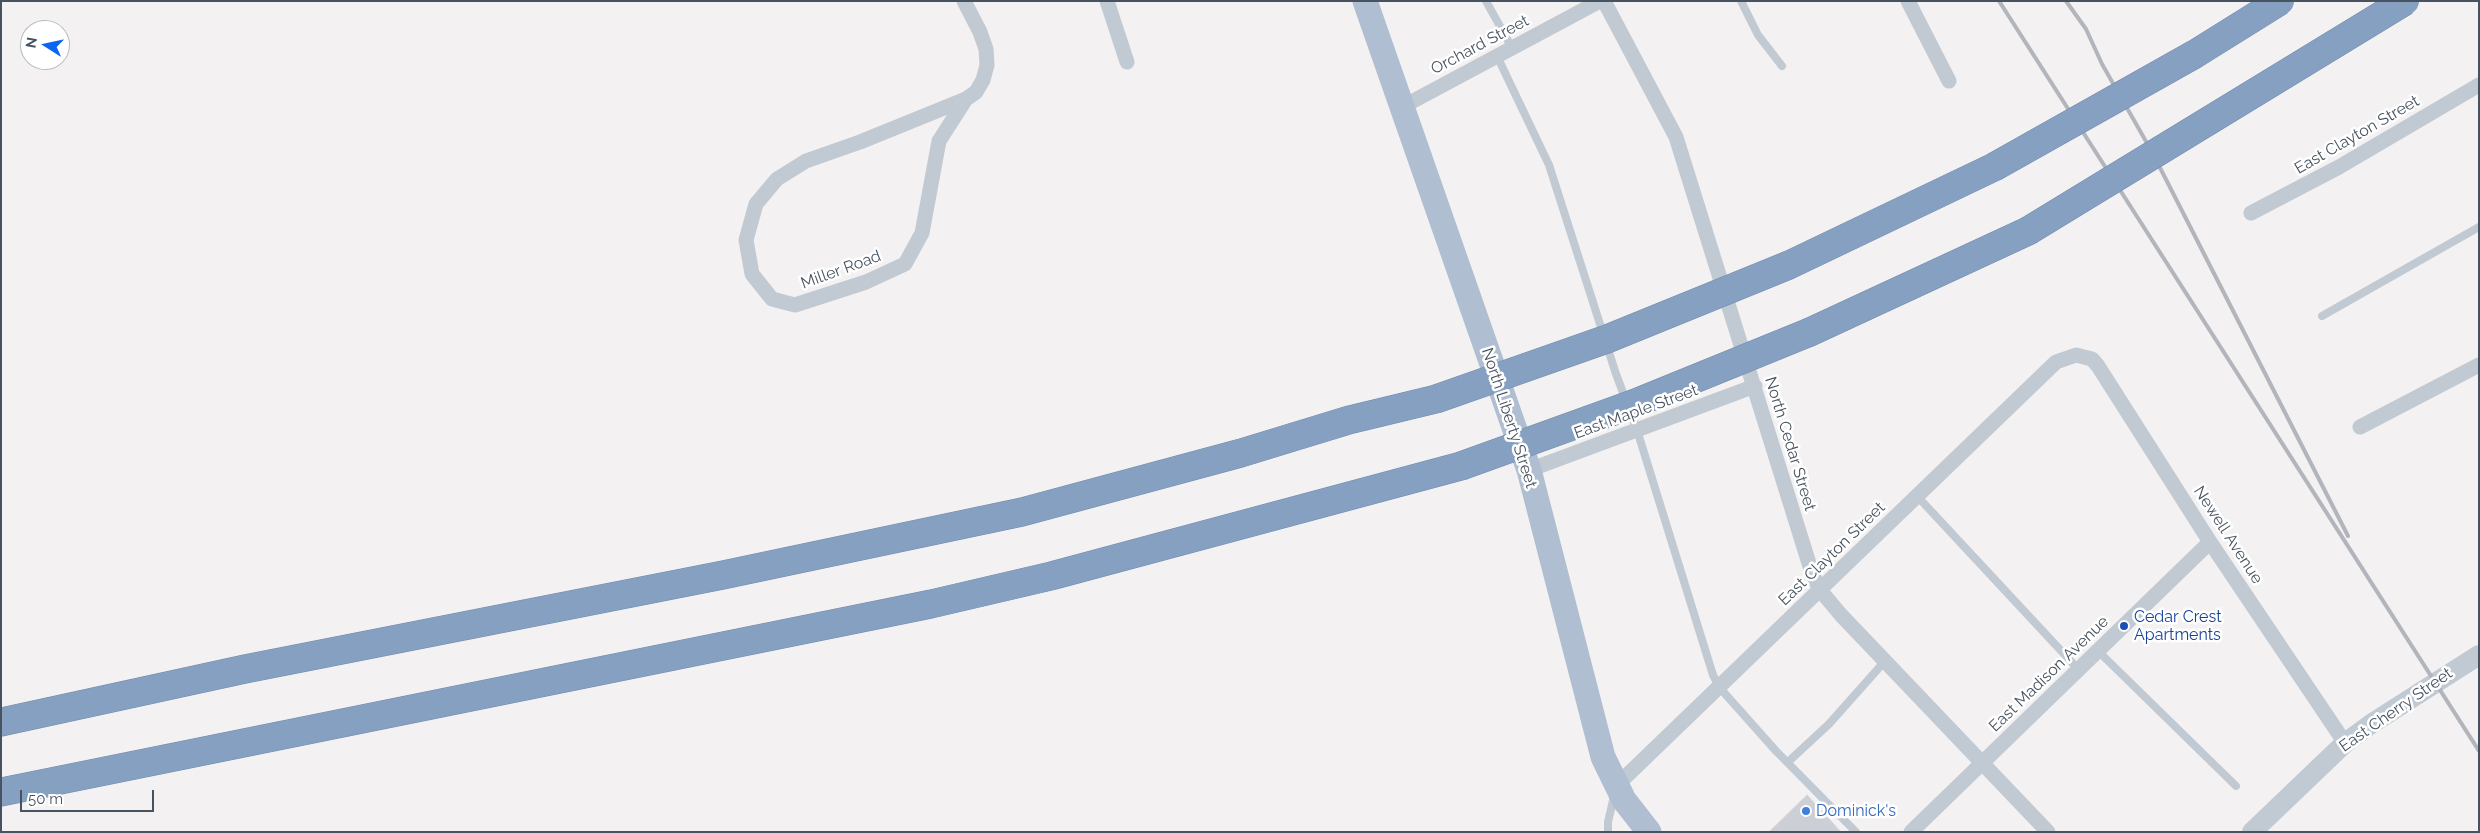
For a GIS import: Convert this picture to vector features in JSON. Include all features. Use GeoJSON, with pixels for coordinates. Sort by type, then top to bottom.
{"type":"FeatureCollection","features":[{"type":"Feature","properties":{"kind":"highway"},"geometry":{"type":"LineString","coordinates":[[1,722],[246,669],[724,576],[1022,512],[1223,458],[1349,420],[1436,399],[1607,339],[1789,264],[1994,167],[2195,54],[2280,1]]}},
{"type":"Feature","properties":{"kind":"highway"},"geometry":{"type":"LineString","coordinates":[[1,792],[931,604],[1170,546],[1287,511],[1461,466],[1633,404],[1810,332],[2028,231],[2405,1]]}},
{"type":"Feature","properties":{"kind":"main road","name":"North Liberty Street"},"geometry":{"type":"LineString","coordinates":[[1365,1],[1529,470],[1598,741],[1616,786],[1632,813],[1649,832]]}},
{"type":"Feature","properties":{"kind":"street","name":"Miller Road"},"geometry":{"type":"LineString","coordinates":[[964,1],[980,32],[986,49],[987,64],[983,80],[976,92],[966,99],[806,161],[777,179],[756,204],[746,240],[752,274],[772,299],[795,305],[866,282],[905,264],[922,233],[940,141],[966,99]]}},
{"type":"Feature","properties":{"kind":"street"},"geometry":{"type":"LineString","coordinates":[[1107,1],[1127,62]]}},
{"type":"Feature","properties":{"kind":"street","name":"Orchard Street"},"geometry":{"type":"LineString","coordinates":[[1402,106],[1602,1]]}},
{"type":"Feature","properties":{"kind":"street","name":"North Cedar Street"},"geometry":{"type":"LineString","coordinates":[[1602,1],[1676,138],[1812,573],[1820,590],[1840,615],[2048,832]]}},
{"type":"Feature","properties":{"kind":"street"},"geometry":{"type":"LineString","coordinates":[[1908,1],[1949,81]]}},
{"type":"Feature","properties":{"kind":"street","name":"East Clayton Street"},"geometry":{"type":"LineString","coordinates":[[2251,214],[2339,167],[2479,85]]}},
{"type":"Feature","properties":{"kind":"street","name":"East Clayton Street"},"geometry":{"type":"LineString","coordinates":[[1616,786],[2056,362],[2076,354]]}},
{"type":"Feature","properties":{"kind":"street","name":"Newell Avenue"},"geometry":{"type":"LineString","coordinates":[[2076,354],[2092,359],[2098,366],[2210,542],[2345,743]]}},
{"type":"Feature","properties":{"kind":"street"},"geometry":{"type":"LineString","coordinates":[[2360,428],[2479,365]]}},
{"type":"Feature","properties":{"kind":"street","name":"East Maple Street"},"geometry":{"type":"LineString","coordinates":[[1529,470],[1755,386]]}},
{"type":"Feature","properties":{"kind":"street","name":"East Madison Avenue"},"geometry":{"type":"LineString","coordinates":[[1912,832],[2210,542]]}},
{"type":"Feature","properties":{"kind":"street","name":"East Cherry Street"},"geometry":{"type":"LineString","coordinates":[[2263,828],[2345,743],[2371,724],[2479,655]]}},
{"type":"Feature","properties":{"kind":"lane"},"geometry":{"type":"LineString","coordinates":[[1486,1],[1512,48]]}},
{"type":"Feature","properties":{"kind":"lane"},"geometry":{"type":"LineString","coordinates":[[1741,1],[1758,35],[1782,66]]}},
{"type":"Feature","properties":{"kind":"lane"},"geometry":{"type":"LineString","coordinates":[[1497,56],[1549,165],[1613,365],[1637,430],[1713,675],[1719,687],[1856,832]]}},
{"type":"Feature","properties":{"kind":"lane"},"geometry":{"type":"LineString","coordinates":[[2322,316],[2479,227]]}},
{"type":"Feature","properties":{"kind":"lane"},"geometry":{"type":"LineString","coordinates":[[1918,496],[2079,670]]}},
{"type":"Feature","properties":{"kind":"lane"},"geometry":{"type":"LineString","coordinates":[[2098,652],[2236,786]]}},
{"type":"Feature","properties":{"kind":"lane"},"geometry":{"type":"LineString","coordinates":[[1788,762],[1829,724],[1885,661]]}},
{"type":"Feature","properties":{"kind":"lane"},"geometry":{"type":"LineString","coordinates":[[1608,832],[1608,822],[1616,786]]}},
{"type":"Feature","properties":{"kind":"building","name":"Dominick's"},"geometry":{"type":"Polygon","coordinates":[[[1807,795],[1841,832],[1769,832],[1807,795]]]}},
{"type":"Feature","properties":{"kind":"railway"},"geometry":{"type":"LineString","coordinates":[[1999,1],[2479,751]]}},
{"type":"Feature","properties":{"kind":"railway"},"geometry":{"type":"LineString","coordinates":[[2066,1],[2086,29],[2102,64],[2152,152],[2348,536]]}},
{"type":"Feature","properties":{"kind":"place","name":"Cedar Crest Apartments"},"geometry":{"type":"Point","coordinates":[2124,626]}},
{"type":"Feature","properties":{"kind":"place","name":"Dominick's"},"geometry":{"type":"Point","coordinates":[1806,811]}}]}
